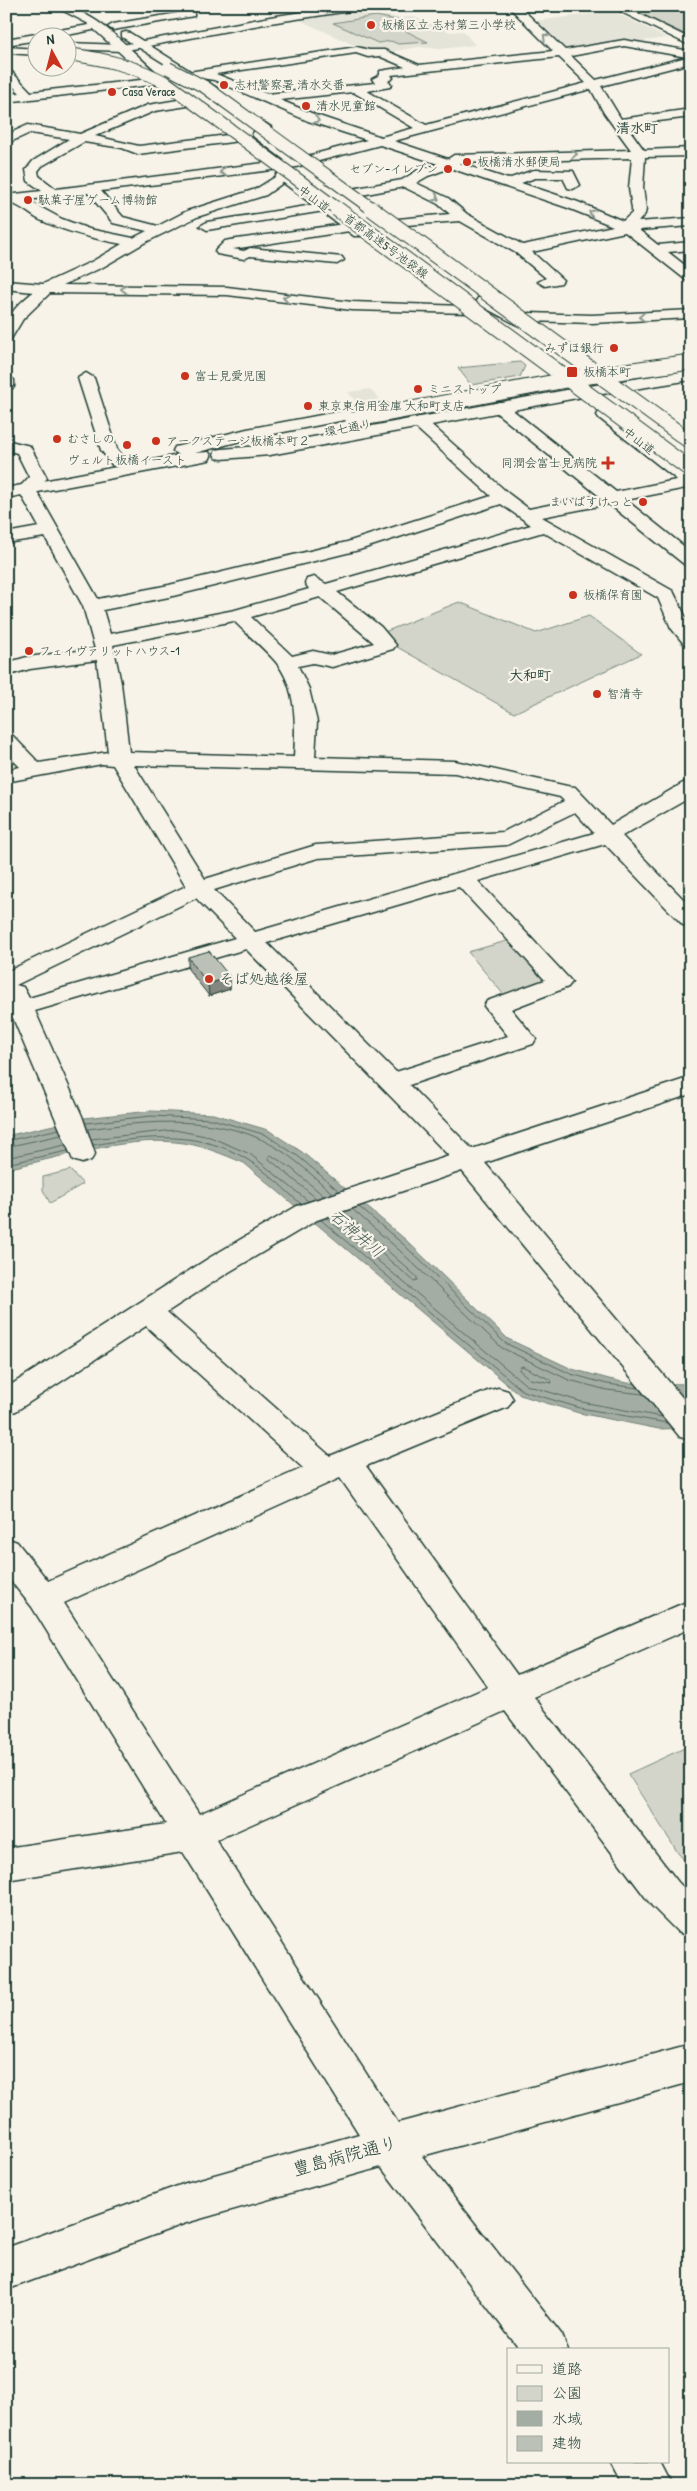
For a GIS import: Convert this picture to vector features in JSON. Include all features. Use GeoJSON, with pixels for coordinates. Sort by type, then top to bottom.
{"type":"FeatureCollection","features":[{"type":"Feature","properties":{"kind":"main road","name":"中山道"},"geometry":{"type":"LineString","coordinates":[[59,6],[78,14],[98,27],[160,81],[190,102],[271,167],[555,376],[691,482]]}},
{"type":"Feature","properties":{"kind":"main road","name":"中山道"},"geometry":{"type":"LineString","coordinates":[[76,6],[94,14],[140,45],[192,74],[529,317],[691,438]]}},
{"type":"Feature","properties":{"kind":"main road"},"geometry":{"type":"LineString","coordinates":[[179,6],[218,42]]}},
{"type":"Feature","properties":{"kind":"main road"},"geometry":{"type":"LineString","coordinates":[[113,27],[198,22],[218,30],[315,10],[363,6]]}},
{"type":"Feature","properties":{"kind":"main road"},"geometry":{"type":"LineString","coordinates":[[513,6],[593,84],[617,123],[639,152],[636,188],[639,209],[638,214],[626,225],[628,228]]}},
{"type":"Feature","properties":{"kind":"main road"},"geometry":{"type":"LineString","coordinates":[[614,6],[691,42]]}},
{"type":"Feature","properties":{"kind":"main road"},"geometry":{"type":"LineString","coordinates":[[270,20],[286,28]]}},
{"type":"Feature","properties":{"kind":"main road"},"geometry":{"type":"LineString","coordinates":[[78,47],[122,48],[140,45],[198,22]]}},
{"type":"Feature","properties":{"kind":"main road"},"geometry":{"type":"LineString","coordinates":[[6,44],[98,27]]}},
{"type":"Feature","properties":{"kind":"main road"},"geometry":{"type":"LineString","coordinates":[[263,98],[386,85],[378,79],[387,78],[384,74],[417,68],[562,53],[624,43],[691,54]]}},
{"type":"Feature","properties":{"kind":"main road"},"geometry":{"type":"LineString","coordinates":[[6,44],[28,45]]}},
{"type":"Feature","properties":{"kind":"main road"},"geometry":{"type":"LineString","coordinates":[[318,45],[334,53]]}},
{"type":"Feature","properties":{"kind":"main road","name":"首都高速5号池袋線"},"geometry":{"type":"LineString","coordinates":[[78,49],[124,56],[169,68],[205,87],[691,443]]}},
{"type":"Feature","properties":{"kind":"main road"},"geometry":{"type":"LineString","coordinates":[[192,74],[356,50],[368,54],[380,52],[417,68]]}},
{"type":"Feature","properties":{"kind":"main road"},"geometry":{"type":"LineString","coordinates":[[6,51],[28,52]]}},
{"type":"Feature","properties":{"kind":"main road"},"geometry":{"type":"LineString","coordinates":[[242,55],[258,64]]}},
{"type":"Feature","properties":{"kind":"main road","name":"首都高速5号池袋線"},"geometry":{"type":"LineString","coordinates":[[78,57],[124,64],[148,73],[160,81],[691,470]]}},
{"type":"Feature","properties":{"kind":"main road"},"geometry":{"type":"LineString","coordinates":[[10,199],[90,187],[271,167],[310,160],[691,59]]}},
{"type":"Feature","properties":{"kind":"main road"},"geometry":{"type":"LineString","coordinates":[[286,61],[300,72]]}},
{"type":"Feature","properties":{"kind":"main road"},"geometry":{"type":"LineString","coordinates":[[678,62],[691,66]]}},
{"type":"Feature","properties":{"kind":"main road"},"geometry":{"type":"LineString","coordinates":[[6,72],[29,96]]}},
{"type":"Feature","properties":{"kind":"main road"},"geometry":{"type":"LineString","coordinates":[[192,74],[216,77],[304,116],[509,183],[628,228],[691,277]]}},
{"type":"Feature","properties":{"kind":"main road"},"geometry":{"type":"LineString","coordinates":[[6,98],[160,81],[276,169],[519,347],[524,354]]}},
{"type":"Feature","properties":{"kind":"main road"},"geometry":{"type":"LineString","coordinates":[[313,82],[326,91]]}},
{"type":"Feature","properties":{"kind":"main road"},"geometry":{"type":"LineString","coordinates":[[120,86],[152,108]]}},
{"type":"Feature","properties":{"kind":"main road"},"geometry":{"type":"LineString","coordinates":[[356,89],[424,129]]}},
{"type":"Feature","properties":{"kind":"main road"},"geometry":{"type":"LineString","coordinates":[[52,192],[33,178],[32,170],[48,157],[84,137],[152,108],[190,102]]}},
{"type":"Feature","properties":{"kind":"main road"},"geometry":{"type":"LineString","coordinates":[[617,123],[691,113]]}},
{"type":"Feature","properties":{"kind":"main road"},"geometry":{"type":"LineString","coordinates":[[244,117],[244,126],[483,301],[566,345]]}},
{"type":"Feature","properties":{"kind":"main road"},"geometry":{"type":"LineString","coordinates":[[207,226],[323,206],[330,198],[330,194],[294,167],[293,160],[258,134],[265,127]]}},
{"type":"Feature","properties":{"kind":"main road"},"geometry":{"type":"LineString","coordinates":[[6,140],[28,129],[84,137],[125,145],[138,150],[236,138]]}},
{"type":"Feature","properties":{"kind":"main road"},"geometry":{"type":"LineString","coordinates":[[438,160],[639,152],[691,152]]}},
{"type":"Feature","properties":{"kind":"main road"},"geometry":{"type":"LineString","coordinates":[[356,192],[406,183],[423,173],[451,164]]}},
{"type":"Feature","properties":{"kind":"main road"},"geometry":{"type":"LineString","coordinates":[[567,168],[639,167]]}},
{"type":"Feature","properties":{"kind":"main road"},"geometry":{"type":"LineString","coordinates":[[509,183],[534,174],[568,174],[573,185]]}},
{"type":"Feature","properties":{"kind":"main road"},"geometry":{"type":"LineString","coordinates":[[6,336],[17,317],[45,289],[192,214],[261,192],[285,177]]}},
{"type":"Feature","properties":{"kind":"main road"},"geometry":{"type":"LineString","coordinates":[[406,183],[443,201],[462,217],[521,250],[556,280],[545,282]]}},
{"type":"Feature","properties":{"kind":"main road"},"geometry":{"type":"LineString","coordinates":[[90,187],[118,220],[160,230]]}},
{"type":"Feature","properties":{"kind":"main road"},"geometry":{"type":"LineString","coordinates":[[10,199],[62,226],[134,242]]}},
{"type":"Feature","properties":{"kind":"main road"},"geometry":{"type":"LineString","coordinates":[[192,214],[230,244]]}},
{"type":"Feature","properties":{"kind":"main road"},"geometry":{"type":"LineString","coordinates":[[398,223],[462,217]]}},
{"type":"Feature","properties":{"kind":"main road"},"geometry":{"type":"LineString","coordinates":[[521,250],[663,222],[691,222]]}},
{"type":"Feature","properties":{"kind":"main road"},"geometry":{"type":"LineString","coordinates":[[244,255],[222,252],[230,244],[351,227]]}},
{"type":"Feature","properties":{"kind":"main road"},"geometry":{"type":"LineString","coordinates":[[319,232],[335,250]]}},
{"type":"Feature","properties":{"kind":"main road"},"geometry":{"type":"LineString","coordinates":[[655,249],[691,246]]}},
{"type":"Feature","properties":{"kind":"main road"},"geometry":{"type":"LineString","coordinates":[[218,290],[230,272],[248,252],[335,250]]}},
{"type":"Feature","properties":{"kind":"main road"},"geometry":{"type":"LineString","coordinates":[[329,274],[335,250]]}},
{"type":"Feature","properties":{"kind":"main road"},"geometry":{"type":"LineString","coordinates":[[93,251],[112,255]]}},
{"type":"Feature","properties":{"kind":"main road"},"geometry":{"type":"LineString","coordinates":[[6,285],[45,289],[218,290],[352,306],[463,310]]}},
{"type":"Feature","properties":{"kind":"main road"},"geometry":{"type":"LineString","coordinates":[[309,301],[322,288]]}},
{"type":"Feature","properties":{"kind":"main road"},"geometry":{"type":"LineString","coordinates":[[529,317],[592,319],[691,314]]}},
{"type":"Feature","properties":{"kind":"main road"},"geometry":{"type":"LineString","coordinates":[[181,451],[269,429],[555,376],[691,356]]}},
{"type":"Feature","properties":{"kind":"main road","name":"環七通り"},"geometry":{"type":"LineString","coordinates":[[19,486],[213,454],[582,377],[691,362]]}},
{"type":"Feature","properties":{"kind":"main road","name":"環七通り"},"geometry":{"type":"LineString","coordinates":[[19,486],[118,462],[600,381],[691,368]]}},
{"type":"Feature","properties":{"kind":"main road"},"geometry":{"type":"LineString","coordinates":[[213,454],[270,450],[621,385],[691,375]]}},
{"type":"Feature","properties":{"kind":"main road"},"geometry":{"type":"LineString","coordinates":[[86,378],[109,450],[118,462]]}},
{"type":"Feature","properties":{"kind":"main road"},"geometry":{"type":"LineString","coordinates":[[6,380],[6,388]]}},
{"type":"Feature","properties":{"kind":"main road"},"geometry":{"type":"LineString","coordinates":[[498,407],[691,561]]}},
{"type":"Feature","properties":{"kind":"main road"},"geometry":{"type":"LineString","coordinates":[[667,420],[691,443]]}},
{"type":"Feature","properties":{"kind":"main road"},"geometry":{"type":"LineString","coordinates":[[418,422],[503,498],[526,515],[666,595],[689,635]]}},
{"type":"Feature","properties":{"kind":"main road"},"geometry":{"type":"LineString","coordinates":[[6,445],[24,450],[19,486],[50,531],[92,606],[105,647],[119,758],[199,888],[468,1160],[691,1429]]}},
{"type":"Feature","properties":{"kind":"main road"},"geometry":{"type":"LineString","coordinates":[[526,515],[691,482]]}},
{"type":"Feature","properties":{"kind":"main road"},"geometry":{"type":"LineString","coordinates":[[92,606],[169,591],[353,546],[503,498]]}},
{"type":"Feature","properties":{"kind":"main road"},"geometry":{"type":"LineString","coordinates":[[6,670],[27,663],[105,647],[238,615],[546,526]]}},
{"type":"Feature","properties":{"kind":"main road"},"geometry":{"type":"LineString","coordinates":[[6,538],[50,531]]}},
{"type":"Feature","properties":{"kind":"main road"},"geometry":{"type":"LineString","coordinates":[[287,562],[374,631],[386,645],[332,661],[313,657],[287,663]]}},
{"type":"Feature","properties":{"kind":"main road"},"geometry":{"type":"LineString","coordinates":[[238,615],[287,663],[302,698],[307,722],[304,762]]}},
{"type":"Feature","properties":{"kind":"main road"},"geometry":{"type":"LineString","coordinates":[[6,740],[34,770]]}},
{"type":"Feature","properties":{"kind":"main road"},"geometry":{"type":"LineString","coordinates":[[6,776],[102,758],[455,767],[567,792],[607,836],[691,920]]}},
{"type":"Feature","properties":{"kind":"main road"},"geometry":{"type":"LineString","coordinates":[[13,1010],[607,836],[691,788]]}},
{"type":"Feature","properties":{"kind":"main road"},"geometry":{"type":"LineString","coordinates":[[82,1154],[69,1116],[13,1010],[7,978],[199,888],[316,852],[403,844],[507,838],[576,803]]}},
{"type":"Feature","properties":{"kind":"main road"},"geometry":{"type":"LineString","coordinates":[[392,1082],[524,1039],[496,1006],[560,982],[462,878]]}},
{"type":"Feature","properties":{"kind":"main road"},"geometry":{"type":"LineString","coordinates":[[6,1403],[228,1260],[307,1214],[691,1085]]}},
{"type":"Feature","properties":{"kind":"main road"},"geometry":{"type":"LineString","coordinates":[[148,1312],[336,1466],[665,1894],[691,1920]]}},
{"type":"Feature","properties":{"kind":"main road"},"geometry":{"type":"LineString","coordinates":[[43,1598],[336,1466],[498,1399]]}},
{"type":"Feature","properties":{"kind":"main road"},"geometry":{"type":"LineString","coordinates":[[6,1551],[43,1598],[388,2144],[545,2348]]}},
{"type":"Feature","properties":{"kind":"main road"},"geometry":{"type":"LineString","coordinates":[[6,1864],[160,1841],[191,1834],[691,1614]]}},
{"type":"Feature","properties":{"kind":"main road","name":"豊島病院通り"},"geometry":{"type":"LineString","coordinates":[[6,2269],[186,2202],[388,2144],[691,2062]]}},
{"type":"Feature","properties":{"kind":"main road"},"geometry":{"type":"LineString","coordinates":[[634,2464],[650,2485]]}},
{"type":"Feature","properties":{"kind":"shaded area","name":"板橋区立 志村第三小学校"},"geometry":{"type":"Polygon","coordinates":[[[354,9],[399,18],[414,17],[450,32],[463,31],[475,45],[441,49],[418,47],[390,52],[369,52],[295,18],[354,9]]]}},
{"type":"Feature","properties":{"kind":"shaded area"},"geometry":{"type":"Polygon","coordinates":[[[613,11],[667,38],[566,51],[536,21],[613,11]]]}},
{"type":"Feature","properties":{"kind":"shaded area"},"geometry":{"type":"Polygon","coordinates":[[[370,389],[380,399],[357,403],[348,392],[370,389]]]}},
{"type":"Feature","properties":{"kind":"green space"},"geometry":{"type":"Polygon","coordinates":[[[624,6],[691,6],[691,37],[624,6]]]}},
{"type":"Feature","properties":{"kind":"green space"},"geometry":{"type":"Polygon","coordinates":[[[376,16],[411,23],[398,27],[428,42],[398,44],[391,41],[378,43],[333,23],[376,16]]]}},
{"type":"Feature","properties":{"kind":"green space"},"geometry":{"type":"Polygon","coordinates":[[[520,362],[525,366],[520,377],[471,385],[458,368],[520,362]]]}},
{"type":"Feature","properties":{"kind":"green space"},"geometry":{"type":"Polygon","coordinates":[[[459,602],[536,633],[589,616],[641,654],[514,713],[390,643],[382,633],[459,602]]]}},
{"type":"Feature","properties":{"kind":"green space"},"geometry":{"type":"Polygon","coordinates":[[[510,940],[547,980],[504,995],[468,952],[510,940]]]}},
{"type":"Feature","properties":{"kind":"green space"},"geometry":{"type":"Polygon","coordinates":[[[70,1170],[83,1184],[50,1203],[43,1190],[43,1177],[70,1170]]]}},
{"type":"Feature","properties":{"kind":"green space"},"geometry":{"type":"Polygon","coordinates":[[[691,1745],[691,1868],[678,1853],[628,1774],[691,1745]]]}},
{"type":"Feature","properties":{"kind":"water","name":"石神井川"},"geometry":{"type":"Polygon","coordinates":[[[151,1111],[213,1114],[268,1130],[302,1152],[406,1240],[508,1339],[572,1369],[609,1379],[627,1383],[691,1384],[691,1428],[659,1429],[579,1413],[520,1395],[244,1163],[219,1153],[184,1143],[155,1141],[113,1145],[6,1169],[6,1136],[84,1118],[151,1111]]]}},
{"type":"Feature","properties":{"kind":"building"},"geometry":{"type":"Polygon","coordinates":[[[209,951],[230,977],[208,984],[188,957],[209,951]]]}},
{"type":"Feature","properties":{"kind":"place","name":"板橋区立 志村第三小学校"},"geometry":{"type":"Point","coordinates":[371,25]}},
{"type":"Feature","properties":{"kind":"place","name":"志村警察署 清水交番"},"geometry":{"type":"Point","coordinates":[224,85]}},
{"type":"Feature","properties":{"kind":"place","name":"Casa Verace"},"geometry":{"type":"Point","coordinates":[112,92]}},
{"type":"Feature","properties":{"kind":"place","name":"清水児童館"},"geometry":{"type":"Point","coordinates":[306,106]}},
{"type":"Feature","properties":{"kind":"place","name":"板橋清水郵便局"},"geometry":{"type":"Point","coordinates":[467,162]}},
{"type":"Feature","properties":{"kind":"place","name":"セブン-イレブン"},"geometry":{"type":"Point","coordinates":[448,169]}},
{"type":"Feature","properties":{"kind":"place","name":"駄菓子屋ゲーム博物館"},"geometry":{"type":"Point","coordinates":[28,200]}},
{"type":"Feature","properties":{"kind":"place","name":"みずほ銀行"},"geometry":{"type":"Point","coordinates":[614,348]}},
{"type":"Feature","properties":{"kind":"place","name":"板橋本町"},"geometry":{"type":"Point","coordinates":[572,372]}},
{"type":"Feature","properties":{"kind":"place","name":"富士見愛児園"},"geometry":{"type":"Point","coordinates":[185,376]}},
{"type":"Feature","properties":{"kind":"place","name":"ミニストップ"},"geometry":{"type":"Point","coordinates":[418,389]}},
{"type":"Feature","properties":{"kind":"place","name":"東京東信用金庫 大和町支店"},"geometry":{"type":"Point","coordinates":[308,406]}},
{"type":"Feature","properties":{"kind":"place","name":"むさしの"},"geometry":{"type":"Point","coordinates":[57,439]}},
{"type":"Feature","properties":{"kind":"place","name":"アークステージ板橋本町２"},"geometry":{"type":"Point","coordinates":[156,441]}},
{"type":"Feature","properties":{"kind":"place","name":"ヴェルト板橋イースト"},"geometry":{"type":"Point","coordinates":[127,445]}},
{"type":"Feature","properties":{"kind":"place","name":"同潤会富士見病院"},"geometry":{"type":"Point","coordinates":[608,463]}},
{"type":"Feature","properties":{"kind":"place","name":"まいばすけっと"},"geometry":{"type":"Point","coordinates":[643,502]}},
{"type":"Feature","properties":{"kind":"place","name":"板橋保育園"},"geometry":{"type":"Point","coordinates":[573,595]}},
{"type":"Feature","properties":{"kind":"place","name":"フェイヴァリットハウス-1"},"geometry":{"type":"Point","coordinates":[29,651]}},
{"type":"Feature","properties":{"kind":"place","name":"智清寺"},"geometry":{"type":"Point","coordinates":[597,694]}},
{"type":"Feature","properties":{"kind":"place","name":"そば処越後屋"},"geometry":{"type":"Point","coordinates":[209,979]}},
{"type":"Feature","properties":{"kind":"district","name":"清水町"},"geometry":{"type":"Point","coordinates":[637,128]}},
{"type":"Feature","properties":{"kind":"district","name":"大和町"},"geometry":{"type":"Point","coordinates":[530,675]}}]}
